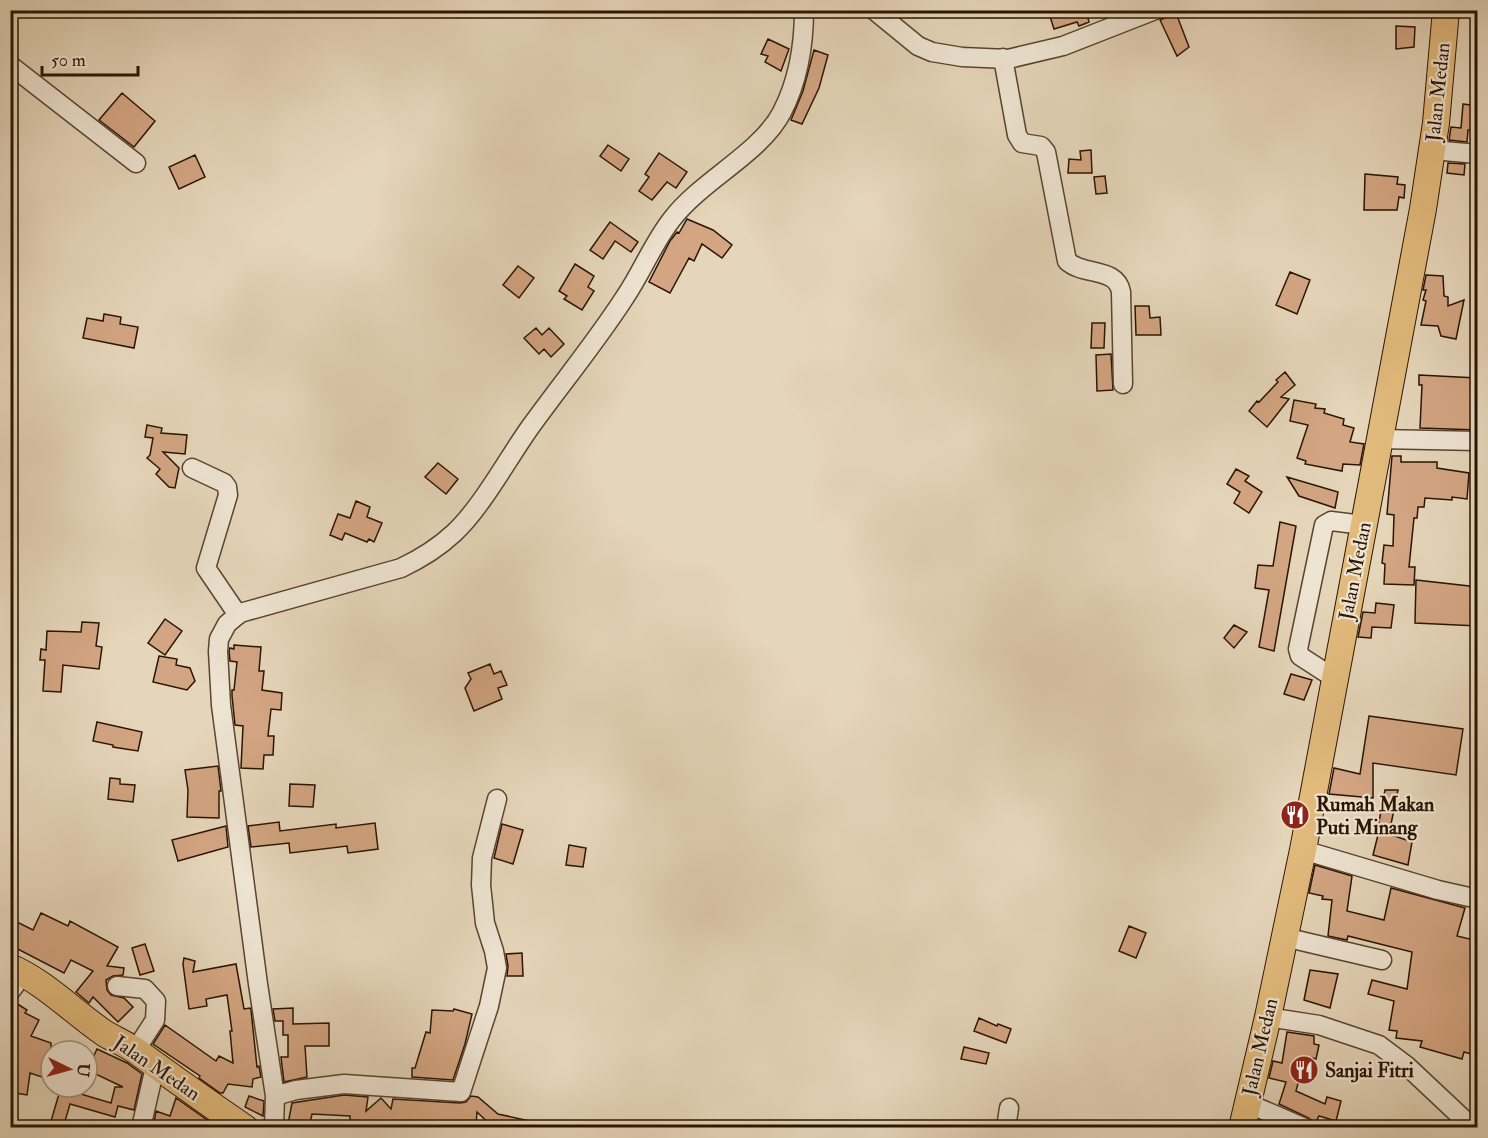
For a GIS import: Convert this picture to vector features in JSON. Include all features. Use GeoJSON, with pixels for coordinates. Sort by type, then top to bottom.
{"type":"FeatureCollection","features":[{"type":"Feature","properties":{"kind":"highway","name":"Jalan Medan"},"geometry":{"type":"LineString","coordinates":[[1245,1115],[1303,850],[1423,209],[1432,150],[1446,10]]}},
{"type":"Feature","properties":{"kind":"highway","name":"Jalan Medan"},"geometry":{"type":"LineString","coordinates":[[15,977],[58,996],[104,1032],[135,1051],[243,1127]]}},
{"type":"Feature","properties":{"kind":"street"},"geometry":{"type":"LineString","coordinates":[[274,1128],[275,1096],[221,705],[218,651],[219,639],[226,624],[238,615],[401,568],[422,558],[455,532],[626,296],[661,233],[672,218],[699,190],[760,141],[782,113],[796,73],[803,41],[804,10]]}},
{"type":"Feature","properties":{"kind":"street"},"geometry":{"type":"LineString","coordinates":[[874,10],[918,46],[932,52],[962,57],[1003,58],[1023,56],[1063,46],[1155,10]]}},
{"type":"Feature","properties":{"kind":"street"},"geometry":{"type":"LineString","coordinates":[[1003,58],[1017,135],[1022,143],[1041,146],[1046,152],[1067,261],[1078,268],[1113,277],[1119,283],[1123,384]]}},
{"type":"Feature","properties":{"kind":"street"},"geometry":{"type":"LineString","coordinates":[[10,65],[136,163]]}},
{"type":"Feature","properties":{"kind":"street"},"geometry":{"type":"LineString","coordinates":[[1432,150],[1478,154]]}},
{"type":"Feature","properties":{"kind":"street"},"geometry":{"type":"LineString","coordinates":[[1379,439],[1478,441]]}},
{"type":"Feature","properties":{"kind":"street"},"geometry":{"type":"LineString","coordinates":[[192,468],[224,483],[228,490],[206,568],[238,615]]}},
{"type":"Feature","properties":{"kind":"street"},"geometry":{"type":"LineString","coordinates":[[1334,678],[1300,656],[1298,649],[1324,525],[1330,521],[1363,525]]}},
{"type":"Feature","properties":{"kind":"street"},"geometry":{"type":"LineString","coordinates":[[275,1096],[296,1090],[344,1084],[461,1092],[489,1006],[497,968],[485,923],[481,885],[482,858],[497,799]]}},
{"type":"Feature","properties":{"kind":"street"},"geometry":{"type":"LineString","coordinates":[[1303,850],[1438,890],[1478,898]]}},
{"type":"Feature","properties":{"kind":"street"},"geometry":{"type":"LineString","coordinates":[[1284,937],[1382,960]]}},
{"type":"Feature","properties":{"kind":"street"},"geometry":{"type":"LineString","coordinates":[[117,986],[145,989],[156,1001],[155,1020],[135,1051]]}},
{"type":"Feature","properties":{"kind":"street"},"geometry":{"type":"LineString","coordinates":[[1268,1017],[1319,1025],[1379,1045],[1407,1066],[1473,1128]]}},
{"type":"Feature","properties":{"kind":"street"},"geometry":{"type":"LineString","coordinates":[[141,1128],[155,1067]]}},
{"type":"Feature","properties":{"kind":"street"},"geometry":{"type":"LineString","coordinates":[[1006,1128],[1009,1108]]}},
{"type":"Feature","properties":{"kind":"street"},"geometry":{"type":"LineString","coordinates":[[1245,1115],[1305,1128]]}},
{"type":"Feature","properties":{"kind":"building"},"geometry":{"type":"Polygon","coordinates":[[[1048,10],[1086,10],[1089,22],[1079,26],[1077,22],[1054,29],[1048,10]]]}},
{"type":"Feature","properties":{"kind":"building"},"geometry":{"type":"Polygon","coordinates":[[[1176,13],[1189,47],[1177,56],[1160,20],[1176,13]]]}},
{"type":"Feature","properties":{"kind":"building"},"geometry":{"type":"Polygon","coordinates":[[[1396,26],[1415,27],[1414,47],[1396,49],[1396,26]]]}},
{"type":"Feature","properties":{"kind":"building"},"geometry":{"type":"Polygon","coordinates":[[[768,39],[789,49],[781,71],[765,62],[768,56],[761,54],[768,39]]]}},
{"type":"Feature","properties":{"kind":"building"},"geometry":{"type":"Polygon","coordinates":[[[814,50],[828,55],[819,88],[802,124],[791,120],[803,91],[814,50]]]}},
{"type":"Feature","properties":{"kind":"building"},"geometry":{"type":"Polygon","coordinates":[[[122,93],[155,121],[134,147],[99,120],[122,93]]]}},
{"type":"Feature","properties":{"kind":"building"},"geometry":{"type":"Polygon","coordinates":[[[1463,104],[1478,106],[1478,131],[1468,130],[1467,142],[1449,140],[1451,127],[1461,128],[1463,104]]]}},
{"type":"Feature","properties":{"kind":"building"},"geometry":{"type":"Polygon","coordinates":[[[608,145],[629,159],[621,171],[600,156],[608,145]]]}},
{"type":"Feature","properties":{"kind":"building"},"geometry":{"type":"Polygon","coordinates":[[[1091,150],[1092,173],[1068,173],[1069,159],[1081,160],[1080,151],[1091,150]]]}},
{"type":"Feature","properties":{"kind":"building"},"geometry":{"type":"Polygon","coordinates":[[[659,153],[687,172],[676,188],[667,182],[652,200],[639,191],[649,177],[645,174],[659,153]]]}},
{"type":"Feature","properties":{"kind":"building"},"geometry":{"type":"Polygon","coordinates":[[[195,155],[205,177],[179,189],[169,167],[195,155]]]}},
{"type":"Feature","properties":{"kind":"building"},"geometry":{"type":"Polygon","coordinates":[[[1448,163],[1465,164],[1464,175],[1447,173],[1448,163]]]}},
{"type":"Feature","properties":{"kind":"building"},"geometry":{"type":"Polygon","coordinates":[[[1365,174],[1398,177],[1397,184],[1405,185],[1404,198],[1399,197],[1397,210],[1364,210],[1365,174]]]}},
{"type":"Feature","properties":{"kind":"building"},"geometry":{"type":"Polygon","coordinates":[[[1105,176],[1107,193],[1096,194],[1094,177],[1105,176]]]}},
{"type":"Feature","properties":{"kind":"building"},"geometry":{"type":"Polygon","coordinates":[[[687,219],[713,230],[732,245],[722,258],[702,244],[694,261],[689,258],[670,293],[649,282],[670,241],[677,232],[679,233],[687,219]]]}},
{"type":"Feature","properties":{"kind":"building"},"geometry":{"type":"Polygon","coordinates":[[[610,222],[638,242],[631,252],[615,241],[603,259],[590,250],[610,222]]]}},
{"type":"Feature","properties":{"kind":"building"},"geometry":{"type":"Polygon","coordinates":[[[575,264],[594,276],[588,287],[594,291],[582,310],[564,299],[567,296],[559,291],[575,264]]]}},
{"type":"Feature","properties":{"kind":"building"},"geometry":{"type":"Polygon","coordinates":[[[518,266],[534,278],[519,298],[503,285],[518,266]]]}},
{"type":"Feature","properties":{"kind":"building"},"geometry":{"type":"Polygon","coordinates":[[[1290,272],[1310,280],[1297,314],[1276,305],[1290,272]]]}},
{"type":"Feature","properties":{"kind":"building"},"geometry":{"type":"Polygon","coordinates":[[[1426,275],[1443,276],[1444,296],[1448,297],[1448,306],[1464,300],[1456,339],[1441,336],[1438,326],[1421,325],[1426,301],[1423,300],[1426,290],[1423,290],[1426,275]]]}},
{"type":"Feature","properties":{"kind":"building"},"geometry":{"type":"Polygon","coordinates":[[[1135,306],[1149,306],[1150,318],[1160,317],[1161,335],[1136,335],[1135,306]]]}},
{"type":"Feature","properties":{"kind":"building"},"geometry":{"type":"Polygon","coordinates":[[[104,314],[121,317],[120,324],[138,327],[134,348],[83,338],[87,318],[103,321],[104,314]]]}},
{"type":"Feature","properties":{"kind":"building"},"geometry":{"type":"Polygon","coordinates":[[[1092,323],[1105,323],[1104,348],[1091,348],[1092,323]]]}},
{"type":"Feature","properties":{"kind":"building"},"geometry":{"type":"Polygon","coordinates":[[[536,328],[542,335],[549,328],[564,344],[551,357],[544,349],[539,354],[524,338],[536,328]]]}},
{"type":"Feature","properties":{"kind":"building"},"geometry":{"type":"Polygon","coordinates":[[[1111,354],[1113,390],[1097,391],[1096,355],[1111,354]]]}},
{"type":"Feature","properties":{"kind":"building"},"geometry":{"type":"Polygon","coordinates":[[[1285,372],[1295,385],[1281,397],[1289,399],[1267,427],[1249,411],[1285,372]]]}},
{"type":"Feature","properties":{"kind":"building"},"geometry":{"type":"Polygon","coordinates":[[[1419,375],[1477,378],[1475,412],[1478,412],[1478,430],[1420,428],[1422,385],[1419,385],[1419,375]]]}},
{"type":"Feature","properties":{"kind":"building"},"geometry":{"type":"Polygon","coordinates":[[[1294,400],[1316,404],[1315,408],[1325,409],[1324,413],[1344,419],[1343,425],[1354,428],[1350,442],[1364,444],[1360,465],[1343,464],[1342,471],[1305,464],[1306,461],[1297,458],[1308,425],[1290,421],[1294,400]]]}},
{"type":"Feature","properties":{"kind":"building"},"geometry":{"type":"Polygon","coordinates":[[[147,425],[162,428],[161,433],[187,435],[185,454],[163,452],[179,468],[175,488],[169,487],[156,474],[160,469],[147,458],[150,455],[153,438],[145,437],[147,425]]]}},
{"type":"Feature","properties":{"kind":"building"},"geometry":{"type":"Polygon","coordinates":[[[1392,456],[1401,456],[1401,462],[1437,462],[1437,468],[1469,473],[1467,499],[1425,498],[1424,507],[1418,507],[1417,518],[1414,518],[1409,567],[1415,567],[1414,585],[1384,584],[1385,564],[1382,563],[1384,545],[1393,546],[1394,515],[1387,514],[1392,456]]]}},
{"type":"Feature","properties":{"kind":"building"},"geometry":{"type":"Polygon","coordinates":[[[438,463],[458,479],[446,494],[425,477],[438,463]]]}},
{"type":"Feature","properties":{"kind":"building"},"geometry":{"type":"Polygon","coordinates":[[[1236,469],[1249,476],[1245,481],[1262,492],[1249,513],[1234,503],[1240,492],[1227,484],[1236,469]]]}},
{"type":"Feature","properties":{"kind":"building"},"geometry":{"type":"Polygon","coordinates":[[[1287,477],[1338,492],[1335,508],[1299,496],[1287,477]]]}},
{"type":"Feature","properties":{"kind":"building"},"geometry":{"type":"Polygon","coordinates":[[[356,501],[370,507],[367,517],[382,523],[374,542],[369,539],[367,542],[345,533],[342,540],[330,535],[338,514],[350,518],[356,501]]]}},
{"type":"Feature","properties":{"kind":"building"},"geometry":{"type":"Polygon","coordinates":[[[1280,522],[1296,526],[1274,651],[1259,647],[1269,590],[1255,588],[1258,565],[1273,566],[1280,522]]]}},
{"type":"Feature","properties":{"kind":"building"},"geometry":{"type":"Polygon","coordinates":[[[1416,580],[1478,587],[1478,626],[1415,623],[1416,580]]]}},
{"type":"Feature","properties":{"kind":"building"},"geometry":{"type":"Polygon","coordinates":[[[1376,603],[1394,605],[1391,628],[1372,627],[1371,638],[1358,637],[1363,612],[1375,613],[1376,603]]]}},
{"type":"Feature","properties":{"kind":"building"},"geometry":{"type":"Polygon","coordinates":[[[165,619],[182,631],[165,655],[148,643],[165,619]]]}},
{"type":"Feature","properties":{"kind":"building"},"geometry":{"type":"Polygon","coordinates":[[[82,622],[99,623],[96,646],[102,647],[99,669],[63,665],[61,692],[43,691],[45,660],[40,660],[41,649],[46,650],[47,631],[81,632],[82,622]]]}},
{"type":"Feature","properties":{"kind":"building"},"geometry":{"type":"Polygon","coordinates":[[[1234,625],[1247,632],[1234,648],[1224,638],[1234,625]]]}},
{"type":"Feature","properties":{"kind":"building"},"geometry":{"type":"Polygon","coordinates":[[[234,645],[261,647],[259,671],[264,671],[262,690],[282,693],[281,710],[271,709],[268,736],[274,736],[273,755],[264,755],[263,769],[241,768],[243,726],[235,725],[232,696],[237,662],[230,661],[229,651],[230,648],[234,649],[234,645]]]}},
{"type":"Feature","properties":{"kind":"building"},"geometry":{"type":"Polygon","coordinates":[[[159,656],[177,659],[176,665],[190,668],[195,681],[187,690],[153,682],[159,656]]]}},
{"type":"Feature","properties":{"kind":"building"},"geometry":{"type":"Polygon","coordinates":[[[490,664],[494,674],[501,671],[507,685],[498,688],[502,699],[474,711],[465,688],[471,679],[468,673],[490,664]]]}},
{"type":"Feature","properties":{"kind":"building"},"geometry":{"type":"Polygon","coordinates":[[[1291,674],[1312,680],[1304,700],[1284,694],[1291,674]]]}},
{"type":"Feature","properties":{"kind":"building"},"geometry":{"type":"Polygon","coordinates":[[[1369,716],[1463,729],[1456,775],[1373,763],[1373,798],[1329,794],[1334,768],[1360,774],[1369,716]]]}},
{"type":"Feature","properties":{"kind":"building"},"geometry":{"type":"Polygon","coordinates":[[[97,722],[142,732],[138,751],[93,741],[97,722]]]}},
{"type":"Feature","properties":{"kind":"building"},"geometry":{"type":"Polygon","coordinates":[[[218,766],[221,791],[219,791],[219,818],[187,817],[188,790],[185,770],[218,766]]]}},
{"type":"Feature","properties":{"kind":"building"},"geometry":{"type":"Polygon","coordinates":[[[110,778],[120,779],[120,784],[135,785],[133,802],[108,799],[110,778]]]}},
{"type":"Feature","properties":{"kind":"building"},"geometry":{"type":"Polygon","coordinates":[[[290,784],[315,785],[313,807],[289,806],[290,784]]]}},
{"type":"Feature","properties":{"kind":"building"},"geometry":{"type":"Polygon","coordinates":[[[1385,790],[1398,790],[1389,834],[1412,842],[1408,865],[1373,855],[1380,827],[1378,827],[1385,790]]]}},
{"type":"Feature","properties":{"kind":"building"},"geometry":{"type":"Polygon","coordinates":[[[279,822],[280,831],[336,824],[336,828],[375,823],[378,849],[348,853],[347,846],[290,853],[289,843],[251,847],[248,826],[279,822]]]}},
{"type":"Feature","properties":{"kind":"building"},"geometry":{"type":"Polygon","coordinates":[[[502,824],[523,830],[513,864],[494,858],[502,824]]]}},
{"type":"Feature","properties":{"kind":"building"},"geometry":{"type":"Polygon","coordinates":[[[226,826],[228,847],[178,861],[172,840],[226,826]]]}},
{"type":"Feature","properties":{"kind":"building"},"geometry":{"type":"Polygon","coordinates":[[[569,845],[586,848],[583,867],[566,865],[569,845]]]}},
{"type":"Feature","properties":{"kind":"building"},"geometry":{"type":"Polygon","coordinates":[[[1315,865],[1352,876],[1347,911],[1384,920],[1391,888],[1465,908],[1457,936],[1478,941],[1478,1056],[1464,1052],[1462,1059],[1420,1047],[1422,1041],[1396,1038],[1397,1031],[1389,1030],[1394,1001],[1368,994],[1372,980],[1407,989],[1412,952],[1348,936],[1347,940],[1328,936],[1332,900],[1322,899],[1323,896],[1309,893],[1315,865]]]}},
{"type":"Feature","properties":{"kind":"building"},"geometry":{"type":"Polygon","coordinates":[[[41,913],[68,926],[70,921],[118,947],[107,966],[124,968],[123,975],[113,976],[106,980],[107,990],[111,995],[124,998],[133,1007],[118,1022],[93,997],[89,1003],[76,992],[93,971],[71,960],[64,973],[10,945],[10,931],[15,921],[33,930],[41,913]]]}},
{"type":"Feature","properties":{"kind":"building"},"geometry":{"type":"Polygon","coordinates":[[[1129,926],[1146,933],[1136,958],[1119,951],[1129,926]]]}},
{"type":"Feature","properties":{"kind":"building"},"geometry":{"type":"Polygon","coordinates":[[[145,944],[154,971],[140,975],[132,948],[145,944]]]}},
{"type":"Feature","properties":{"kind":"building"},"geometry":{"type":"Polygon","coordinates":[[[522,953],[523,976],[507,976],[506,954],[522,953]]]}},
{"type":"Feature","properties":{"kind":"building"},"geometry":{"type":"Polygon","coordinates":[[[184,958],[195,961],[193,972],[236,964],[244,1009],[250,1008],[251,1010],[257,1067],[259,1066],[261,1077],[253,1079],[252,1087],[228,1084],[223,1093],[220,1093],[199,1078],[200,1076],[153,1044],[165,1025],[216,1061],[219,1056],[233,1063],[230,1031],[232,1031],[227,995],[206,999],[207,1006],[189,1009],[184,958]]]}},
{"type":"Feature","properties":{"kind":"building"},"geometry":{"type":"Polygon","coordinates":[[[1310,970],[1338,974],[1330,1008],[1304,1000],[1310,970]]]}},
{"type":"Feature","properties":{"kind":"building"},"geometry":{"type":"Polygon","coordinates":[[[16,1003],[27,1010],[25,1013],[39,1020],[31,1036],[40,1039],[39,1076],[30,1073],[27,1095],[10,1092],[10,1012],[16,1003]]]}},
{"type":"Feature","properties":{"kind":"building"},"geometry":{"type":"Polygon","coordinates":[[[293,1008],[293,1024],[329,1023],[329,1046],[305,1046],[307,1077],[284,1082],[281,1057],[288,1057],[288,1035],[283,1035],[283,1021],[275,1021],[273,1009],[293,1008]]]}},
{"type":"Feature","properties":{"kind":"building"},"geometry":{"type":"Polygon","coordinates":[[[454,1009],[472,1014],[453,1080],[412,1077],[412,1068],[415,1068],[426,1032],[430,1033],[432,1010],[453,1011],[454,1009]]]}},
{"type":"Feature","properties":{"kind":"building"},"geometry":{"type":"Polygon","coordinates":[[[979,1018],[1011,1029],[1006,1043],[974,1031],[979,1018]]]}},
{"type":"Feature","properties":{"kind":"building"},"geometry":{"type":"Polygon","coordinates":[[[1287,1032],[1314,1036],[1314,1044],[1319,1045],[1316,1059],[1305,1056],[1296,1091],[1325,1104],[1327,1097],[1341,1101],[1336,1121],[1319,1116],[1315,1124],[1309,1118],[1279,1104],[1286,1082],[1269,1078],[1273,1061],[1282,1063],[1287,1032]]]}},
{"type":"Feature","properties":{"kind":"building"},"geometry":{"type":"Polygon","coordinates":[[[964,1047],[989,1053],[986,1064],[961,1059],[964,1047]]]}},
{"type":"Feature","properties":{"kind":"building"},"geometry":{"type":"Polygon","coordinates":[[[99,1050],[127,1063],[142,1074],[134,1110],[118,1106],[115,1117],[70,1104],[63,1128],[49,1128],[57,1099],[98,1099],[111,1103],[115,1087],[123,1087],[99,1076],[99,1050]]]}},
{"type":"Feature","properties":{"kind":"building"},"geometry":{"type":"Polygon","coordinates":[[[344,1095],[368,1097],[366,1111],[381,1098],[391,1109],[393,1099],[460,1103],[466,1102],[471,1096],[478,1097],[498,1114],[539,1123],[538,1128],[494,1128],[477,1112],[476,1124],[455,1122],[454,1128],[435,1128],[436,1126],[413,1122],[413,1125],[350,1120],[350,1116],[312,1114],[309,1128],[288,1124],[292,1103],[344,1095]]]}},
{"type":"Feature","properties":{"kind":"building"},"geometry":{"type":"Polygon","coordinates":[[[249,1096],[264,1101],[263,1116],[245,1107],[249,1096]]]}},
{"type":"Feature","properties":{"kind":"building"},"geometry":{"type":"Polygon","coordinates":[[[176,1098],[210,1122],[207,1128],[153,1128],[156,1111],[170,1116],[176,1098]]]}},
{"type":"Feature","properties":{"kind":"place","name":"Rumah Makan Puti Minang"},"geometry":{"type":"Point","coordinates":[1295,815]}},
{"type":"Feature","properties":{"kind":"place","name":"Sanjai Fitri"},"geometry":{"type":"Point","coordinates":[1304,1070]}}]}
